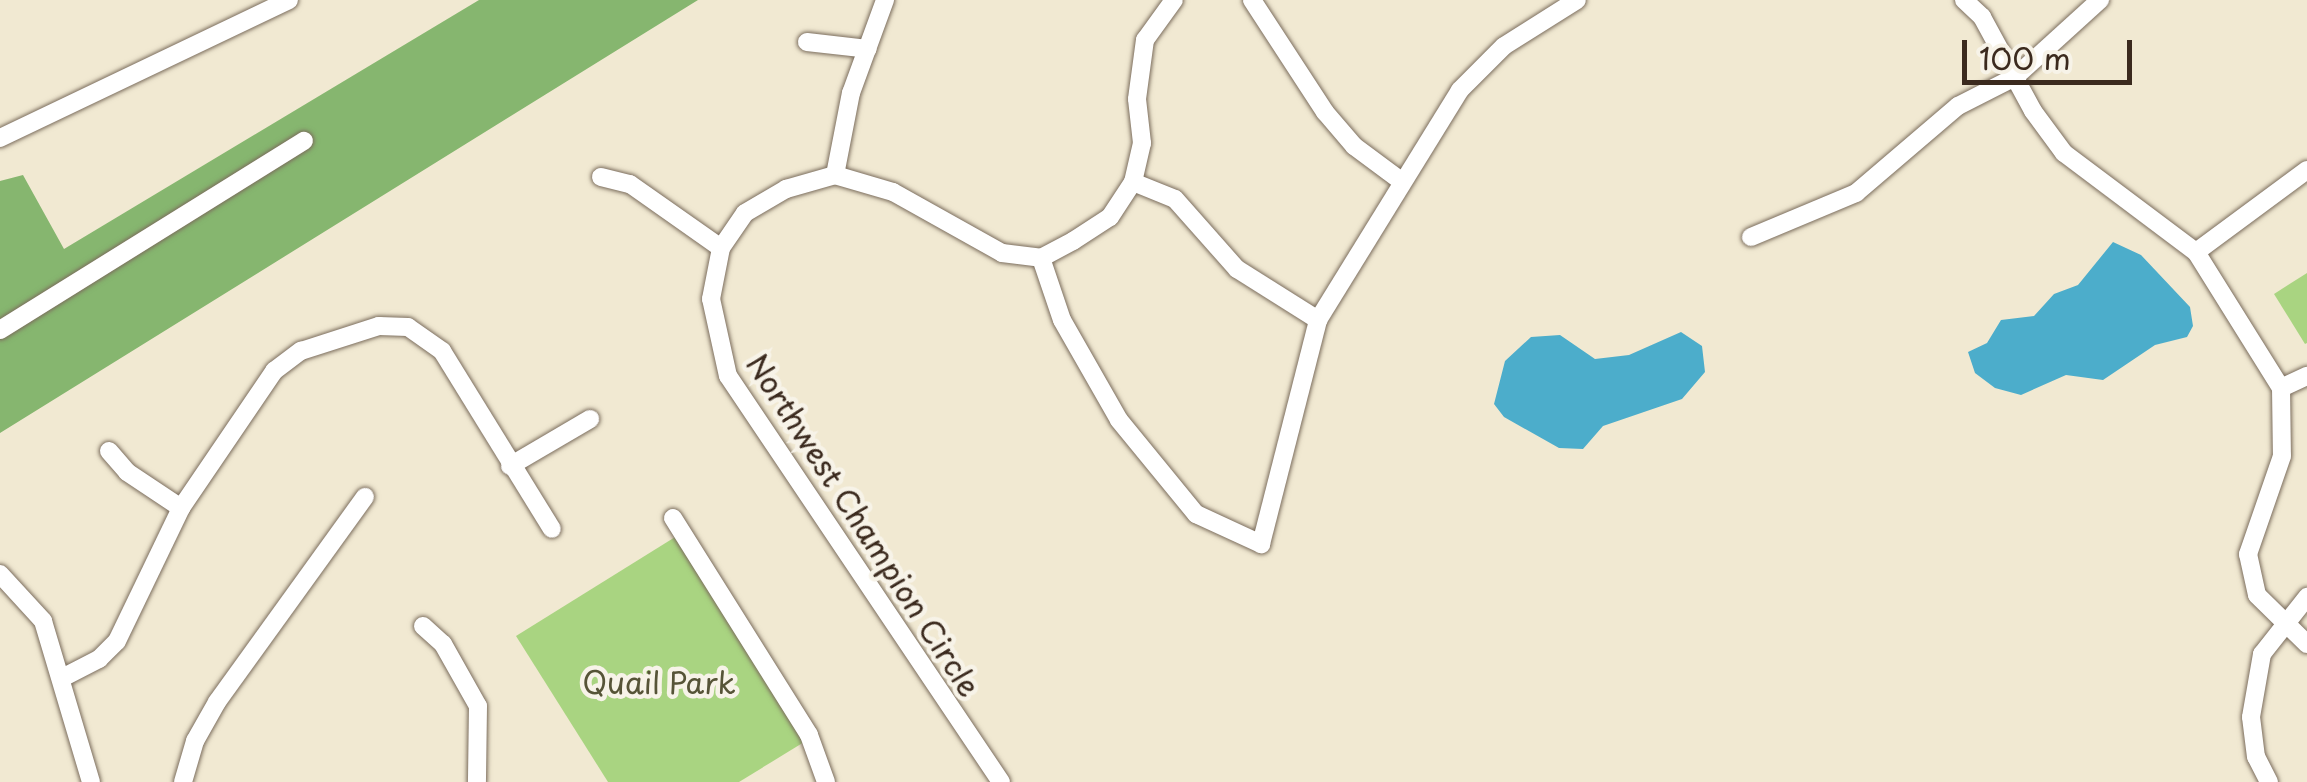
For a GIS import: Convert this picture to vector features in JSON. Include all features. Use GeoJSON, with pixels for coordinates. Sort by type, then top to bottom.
{"type":"FeatureCollection","features":[{"type":"Feature","properties":{"kind":"street"},"geometry":{"type":"LineString","coordinates":[[0,138],[289,0]]}},
{"type":"Feature","properties":{"kind":"street"},"geometry":{"type":"LineString","coordinates":[[884,0],[851,93],[835,175],[893,192],[1002,253],[1041,258],[1110,217],[1134,182],[1142,143],[1137,99],[1145,40],[1174,0]]}},
{"type":"Feature","properties":{"kind":"street"},"geometry":{"type":"LineString","coordinates":[[1252,0],[1325,112],[1354,146],[1400,180]]}},
{"type":"Feature","properties":{"kind":"street"},"geometry":{"type":"LineString","coordinates":[[1041,258],[1062,320],[1119,420],[1196,514],[1261,544],[1318,320],[1400,180],[1460,90],[1504,46],[1577,0]]}},
{"type":"Feature","properties":{"kind":"street"},"geometry":{"type":"LineString","coordinates":[[1964,0],[1982,17],[2064,153],[2196,252],[2282,388],[2282,456],[2248,554],[2257,595],[2282,626],[2307,644]]}},
{"type":"Feature","properties":{"kind":"street"},"geometry":{"type":"LineString","coordinates":[[1751,237],[1856,193],[1958,106],[2015,76],[2100,0]]}},
{"type":"Feature","properties":{"kind":"street"},"geometry":{"type":"LineString","coordinates":[[806,42],[868,48]]}},
{"type":"Feature","properties":{"kind":"street"},"geometry":{"type":"LineString","coordinates":[[0,330],[304,140]]}},
{"type":"Feature","properties":{"kind":"street"},"geometry":{"type":"LineString","coordinates":[[2196,252],[2307,170]]}},
{"type":"Feature","properties":{"kind":"street","name":"Northwest Champion Circle"},"geometry":{"type":"LineString","coordinates":[[835,175],[786,189],[744,214],[720,248],[711,299],[728,376],[1001,782]]}},
{"type":"Feature","properties":{"kind":"street"},"geometry":{"type":"LineString","coordinates":[[601,177],[630,184],[720,248]]}},
{"type":"Feature","properties":{"kind":"street"},"geometry":{"type":"LineString","coordinates":[[1134,182],[1175,199],[1237,269],[1318,320]]}},
{"type":"Feature","properties":{"kind":"street"},"geometry":{"type":"LineString","coordinates":[[62,678],[99,659],[117,641],[181,508],[261,387],[288,358],[392,324],[417,331],[442,351],[552,528]]}},
{"type":"Feature","properties":{"kind":"street"},"geometry":{"type":"LineString","coordinates":[[2282,388],[2307,376]]}},
{"type":"Feature","properties":{"kind":"street"},"geometry":{"type":"LineString","coordinates":[[510,466],[590,419]]}},
{"type":"Feature","properties":{"kind":"street"},"geometry":{"type":"LineString","coordinates":[[108,451],[127,472],[181,508]]}},
{"type":"Feature","properties":{"kind":"street"},"geometry":{"type":"LineString","coordinates":[[183,782],[194,741],[217,702],[365,497]]}},
{"type":"Feature","properties":{"kind":"street"},"geometry":{"type":"LineString","coordinates":[[673,518],[809,735],[826,782]]}},
{"type":"Feature","properties":{"kind":"street"},"geometry":{"type":"LineString","coordinates":[[0,574],[34,608],[62,678],[92,782]]}},
{"type":"Feature","properties":{"kind":"street"},"geometry":{"type":"LineString","coordinates":[[2269,782],[2256,757],[2251,717],[2262,654],[2307,597]]}},
{"type":"Feature","properties":{"kind":"street"},"geometry":{"type":"LineString","coordinates":[[423,626],[442,644],[478,706],[477,782]]}},
{"type":"Feature","properties":{"kind":"green space"},"geometry":{"type":"Polygon","coordinates":[[[479,0],[698,0],[0,433],[0,181],[23,175],[64,249],[479,0]]]}},
{"type":"Feature","properties":{"kind":"green space"},"geometry":{"type":"Polygon","coordinates":[[[2307,273],[2307,343],[2305,344],[2274,294],[2307,273]]]}},
{"type":"Feature","properties":{"kind":"green space","name":"Quail Park"},"geometry":{"type":"Polygon","coordinates":[[[680,534],[809,739],[739,782],[608,782],[516,636],[680,534]]]}},
{"type":"Feature","properties":{"kind":"water"},"geometry":{"type":"Polygon","coordinates":[[[2113,242],[2141,255],[2190,307],[2193,326],[2187,337],[2155,345],[2103,380],[2066,375],[2021,395],[1995,388],[1975,373],[1968,352],[1987,343],[2001,320],[2034,316],[2054,294],[2078,285],[2113,242]]]}},
{"type":"Feature","properties":{"kind":"water"},"geometry":{"type":"Polygon","coordinates":[[[1681,332],[1702,346],[1705,372],[1682,399],[1603,426],[1583,449],[1559,448],[1504,417],[1494,404],[1505,361],[1531,337],[1560,335],[1595,359],[1629,355],[1681,332]]]}}]}
